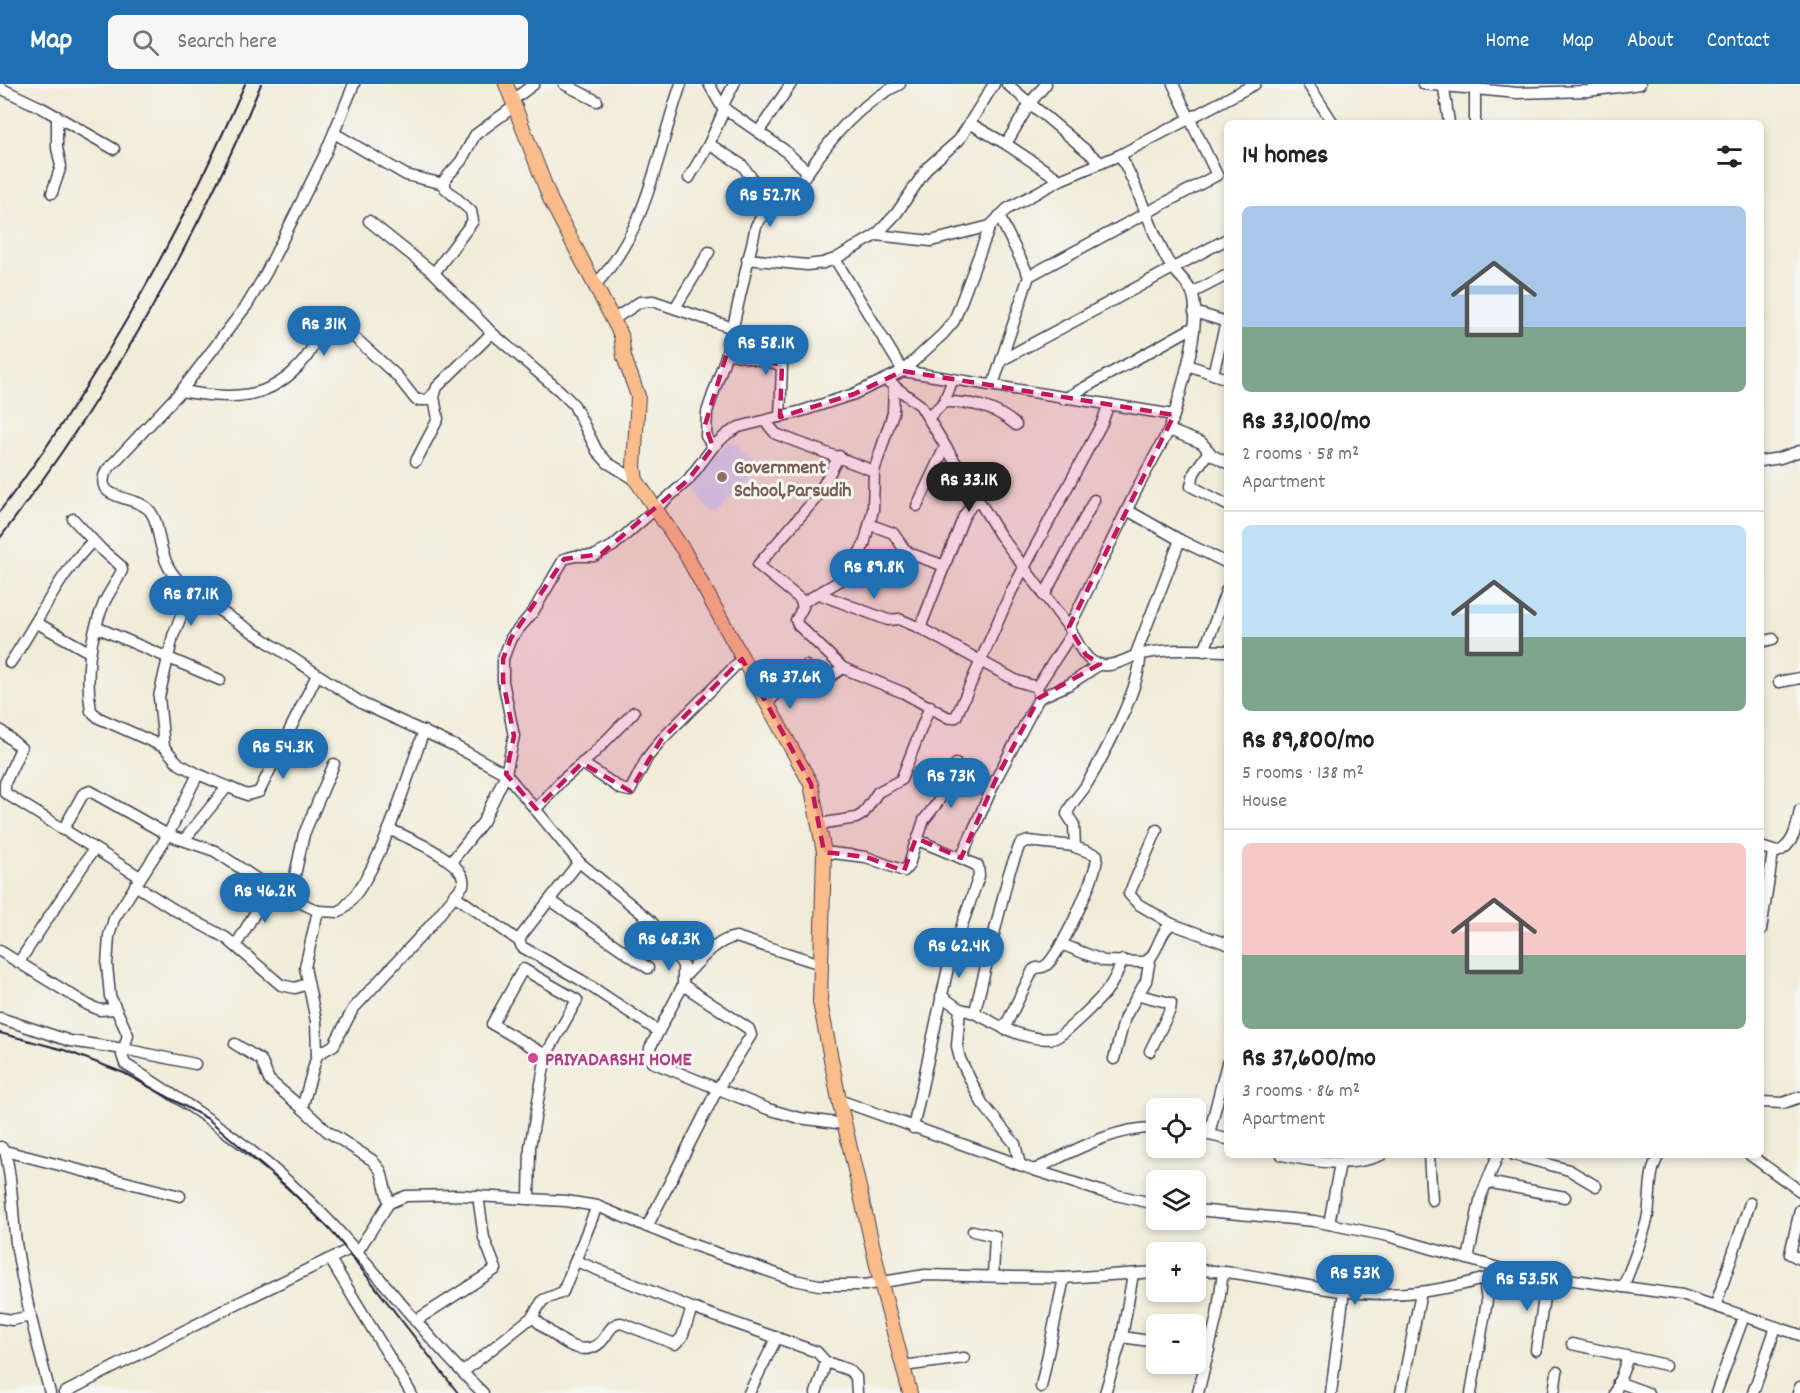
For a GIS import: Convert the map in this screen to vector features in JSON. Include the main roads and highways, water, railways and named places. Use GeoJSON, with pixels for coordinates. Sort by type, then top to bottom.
{"type":"FeatureCollection","features":[{"type":"Feature","properties":{"kind":"main road"},"geometry":{"type":"LineString","coordinates":[[506,84],[515,102],[542,182],[594,286],[614,319],[638,396],[634,467],[636,480],[684,551],[812,784],[824,852],[820,1002],[844,1124],[881,1284],[910,1393]]}},
{"type":"Feature","properties":{"kind":"railway"},"geometry":{"type":"LineString","coordinates":[[0,511],[71,410],[135,305],[193,196],[245,84]]}},
{"type":"Feature","properties":{"kind":"railway"},"geometry":{"type":"LineString","coordinates":[[0,538],[76,431],[145,319],[207,203],[261,84]]}},
{"type":"Feature","properties":{"kind":"railway"},"geometry":{"type":"LineString","coordinates":[[0,1033],[64,1050],[124,1073],[208,1119],[286,1186],[331,1230],[458,1393]]}},
{"type":"Feature","properties":{"kind":"place","name":"Government School,Parsudih"},"geometry":{"type":"Point","coordinates":[722,477]}},
{"type":"Feature","properties":{"kind":"place","name":"PRIYADARSHI HOME"},"geometry":{"type":"Point","coordinates":[533,1058]}}]}
